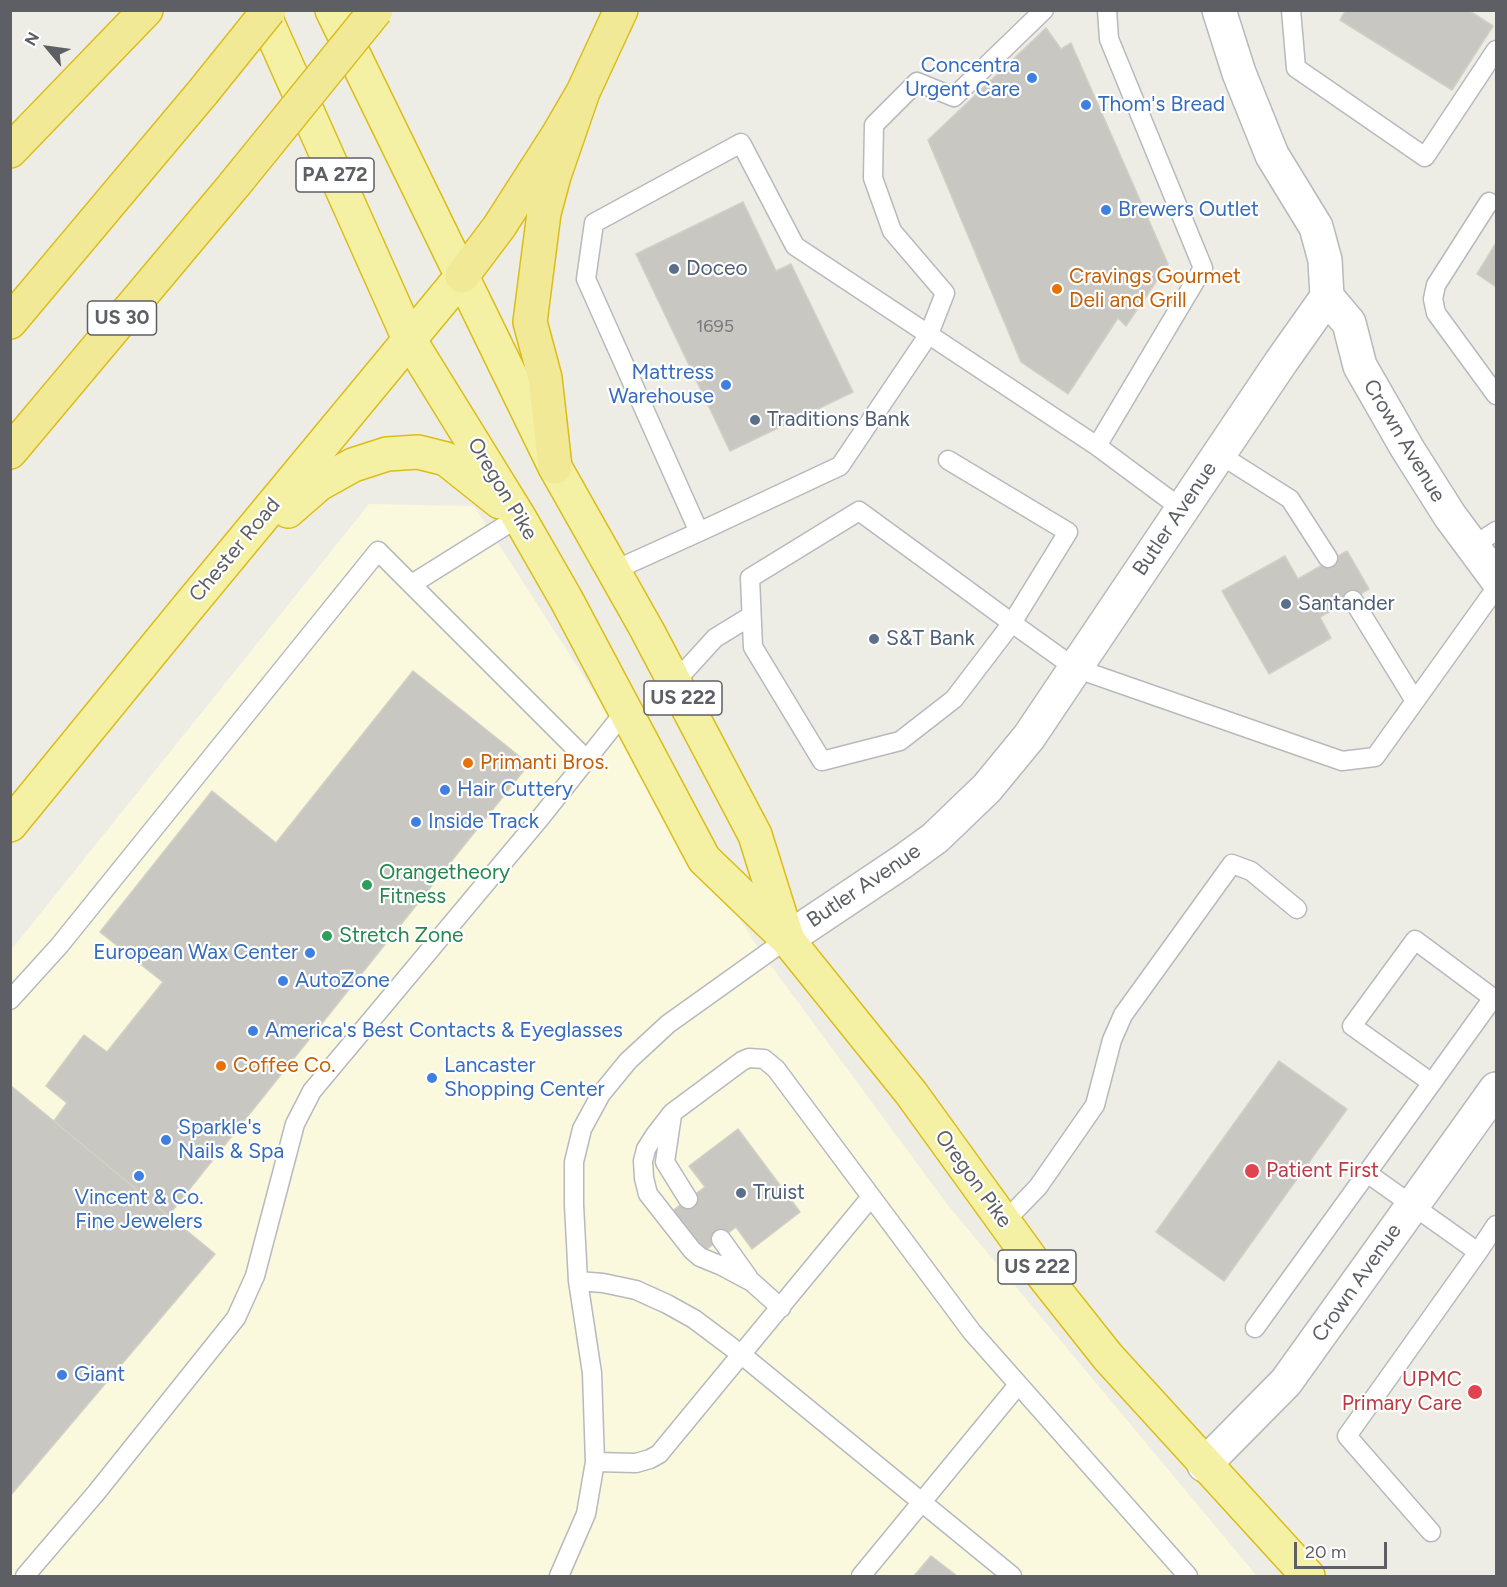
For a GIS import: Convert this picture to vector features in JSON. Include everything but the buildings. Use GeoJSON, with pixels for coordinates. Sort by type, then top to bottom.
{"type":"FeatureCollection","features":[{"type":"Feature","properties":{"kind":"highway"},"geometry":{"type":"LineString","coordinates":[[10,151],[147,10]]}},
{"type":"Feature","properties":{"kind":"highway","name":"Oregon Pike"},"geometry":{"type":"LineString","coordinates":[[262,10],[409,339],[519,517],[626,710],[704,859],[787,939],[910,1093],[1004,1222],[1108,1357],[1204,1465],[1308,1576]]}},
{"type":"Feature","properties":{"kind":"highway"},"geometry":{"type":"LineString","coordinates":[[10,322],[269,10]]}},
{"type":"Feature","properties":{"kind":"highway","name":"Oregon Pike"},"geometry":{"type":"LineString","coordinates":[[332,10],[555,467],[615,570],[755,835],[787,939]]}},
{"type":"Feature","properties":{"kind":"highway","name":"US 30"},"geometry":{"type":"LineString","coordinates":[[10,452],[234,185],[376,10]]}},
{"type":"Feature","properties":{"kind":"highway","name":"US 222"},"geometry":{"type":"LineString","coordinates":[[555,467],[545,378],[530,322],[544,213],[554,176],[583,92],[621,10]]}},
{"type":"Feature","properties":{"kind":"highway"},"geometry":{"type":"LineString","coordinates":[[462,276],[499,226],[583,92]]}},
{"type":"Feature","properties":{"kind":"highway","name":"Chester Road"},"geometry":{"type":"LineString","coordinates":[[10,825],[462,276]]}},
{"type":"Feature","properties":{"kind":"highway"},"geometry":{"type":"LineString","coordinates":[[189,606],[248,547],[319,484],[353,465],[387,454],[418,452],[446,459],[519,517]]}},
{"type":"Feature","properties":{"kind":"street"},"geometry":{"type":"LineString","coordinates":[[1219,10],[1239,73],[1272,155],[1316,227],[1325,260],[1327,297]]}},
{"type":"Feature","properties":{"kind":"street","name":"Butler Avenue"},"geometry":{"type":"LineString","coordinates":[[787,939],[902,862],[942,831],[987,788],[1029,737],[1327,297]]}},
{"type":"Feature","properties":{"kind":"street","name":"Crown Avenue"},"geometry":{"type":"LineString","coordinates":[[1327,297],[1349,323],[1360,366],[1407,448],[1450,516],[1485,539],[1497,578]]}},
{"type":"Feature","properties":{"kind":"street","name":"Crown Avenue"},"geometry":{"type":"LineString","coordinates":[[1204,1465],[1286,1382],[1497,1089]]}},
{"type":"Feature","properties":{"kind":"lane"},"geometry":{"type":"LineString","coordinates":[[615,570],[840,466],[929,334],[945,293],[892,231],[873,178],[874,125],[917,82],[954,97],[1044,10]]}},
{"type":"Feature","properties":{"kind":"lane"},"geometry":{"type":"LineString","coordinates":[[1097,446],[1203,268],[1109,39],[1107,10]]}},
{"type":"Feature","properties":{"kind":"lane"},"geometry":{"type":"LineString","coordinates":[[1291,10],[1296,68],[1425,157],[1497,50]]}},
{"type":"Feature","properties":{"kind":"lane"},"geometry":{"type":"LineString","coordinates":[[699,532],[586,279],[594,223],[741,142],[795,246],[1097,446],[1182,509]]}},
{"type":"Feature","properties":{"kind":"lane"},"geometry":{"type":"LineString","coordinates":[[1489,202],[1436,285],[1433,299],[1436,313],[1497,395]]}},
{"type":"Feature","properties":{"kind":"lane"},"geometry":{"type":"LineString","coordinates":[[1219,454],[1290,499],[1328,558]]}},
{"type":"Feature","properties":{"kind":"lane"},"geometry":{"type":"LineString","coordinates":[[948,460],[1068,532],[1012,622],[954,699],[900,741],[822,761],[753,647],[750,578],[859,511],[909,547],[1012,622],[1075,668],[1342,761],[1375,757],[1497,588]]}},
{"type":"Feature","properties":{"kind":"lane"},"geometry":{"type":"LineString","coordinates":[[412,584],[519,517]]}},
{"type":"Feature","properties":{"kind":"lane"},"geometry":{"type":"LineString","coordinates":[[10,1000],[59,946],[378,551],[587,760]]}},
{"type":"Feature","properties":{"kind":"lane"},"geometry":{"type":"LineString","coordinates":[[1353,600],[1415,701]]}},
{"type":"Feature","properties":{"kind":"lane"},"geometry":{"type":"LineString","coordinates":[[675,682],[716,638],[752,616]]}},
{"type":"Feature","properties":{"kind":"lane"},"geometry":{"type":"LineString","coordinates":[[25,1576],[104,1483],[236,1318],[255,1276],[294,1124],[312,1091],[428,954],[626,710]]}},
{"type":"Feature","properties":{"kind":"lane"},"geometry":{"type":"LineString","coordinates":[[1004,1222],[1038,1186],[1095,1105],[1112,1040],[1123,1015],[1232,864],[1251,871],[1297,909]]}},
{"type":"Feature","properties":{"kind":"lane"},"geometry":{"type":"LineString","coordinates":[[559,1576],[586,1514],[595,1462],[592,1373],[578,1281],[574,1204],[574,1161],[582,1129],[601,1094],[628,1061],[668,1024],[787,939]]}},
{"type":"Feature","properties":{"kind":"lane"},"geometry":{"type":"LineString","coordinates":[[1255,1328],[1495,999],[1415,940],[1352,1026],[1432,1083]]}},
{"type":"Feature","properties":{"kind":"lane"},"geometry":{"type":"LineString","coordinates":[[752,1282],[700,1257],[692,1250],[648,1194],[643,1161],[646,1149],[672,1113],[742,1061],[757,1057],[764,1059],[776,1069],[972,1332],[1188,1576]]}},
{"type":"Feature","properties":{"kind":"lane"},"geometry":{"type":"LineString","coordinates":[[672,1113],[665,1162],[688,1199]]}},
{"type":"Feature","properties":{"kind":"lane"},"geometry":{"type":"LineString","coordinates":[[1367,1173],[1478,1252]]}},
{"type":"Feature","properties":{"kind":"lane"},"geometry":{"type":"LineString","coordinates":[[595,1462],[636,1463],[650,1460],[659,1454],[871,1197]]}},
{"type":"Feature","properties":{"kind":"lane"},"geometry":{"type":"LineString","coordinates":[[1431,1532],[1347,1436],[1497,1226]]}},
{"type":"Feature","properties":{"kind":"lane"},"geometry":{"type":"LineString","coordinates":[[721,1239],[752,1282],[781,1308]]}},
{"type":"Feature","properties":{"kind":"lane"},"geometry":{"type":"LineString","coordinates":[[578,1281],[603,1283],[636,1290],[694,1319],[742,1354],[1012,1576]]}},
{"type":"Feature","properties":{"kind":"lane"},"geometry":{"type":"LineString","coordinates":[[861,1576],[1018,1385]]}},
{"type":"Feature","properties":{"kind":"shaded area","name":"Lancaster Shopping Center"},"geometry":{"type":"Polygon","coordinates":[[[369,504],[474,506],[761,952],[947,1204],[1257,1576],[11,1576],[11,950],[369,504]]]}},
{"type":"Feature","properties":{"kind":"place","name":"Concentra Urgent Care"},"geometry":{"type":"Point","coordinates":[1032,78]}},
{"type":"Feature","properties":{"kind":"place","name":"Thom's Bread"},"geometry":{"type":"Point","coordinates":[1086,105]}},
{"type":"Feature","properties":{"kind":"place","name":"Brewers Outlet"},"geometry":{"type":"Point","coordinates":[1106,210]}},
{"type":"Feature","properties":{"kind":"place","name":"Doceo"},"geometry":{"type":"Point","coordinates":[674,269]}},
{"type":"Feature","properties":{"kind":"place","name":"Cravings Gourmet Deli and Grill"},"geometry":{"type":"Point","coordinates":[1057,289]}},
{"type":"Feature","properties":{"kind":"place","name":"Mattress Warehouse"},"geometry":{"type":"Point","coordinates":[726,385]}},
{"type":"Feature","properties":{"kind":"place","name":"Traditions Bank"},"geometry":{"type":"Point","coordinates":[755,420]}},
{"type":"Feature","properties":{"kind":"place","name":"Santander"},"geometry":{"type":"Point","coordinates":[1286,604]}},
{"type":"Feature","properties":{"kind":"place","name":"S&T Bank"},"geometry":{"type":"Point","coordinates":[874,639]}},
{"type":"Feature","properties":{"kind":"place","name":"Primanti Bros."},"geometry":{"type":"Point","coordinates":[468,763]}},
{"type":"Feature","properties":{"kind":"place","name":"Hair Cuttery"},"geometry":{"type":"Point","coordinates":[445,790]}},
{"type":"Feature","properties":{"kind":"place","name":"Inside Track"},"geometry":{"type":"Point","coordinates":[416,822]}},
{"type":"Feature","properties":{"kind":"place","name":"Orangetheory Fitness"},"geometry":{"type":"Point","coordinates":[367,885]}},
{"type":"Feature","properties":{"kind":"place","name":"Stretch Zone"},"geometry":{"type":"Point","coordinates":[327,936]}},
{"type":"Feature","properties":{"kind":"place","name":"European Wax Center"},"geometry":{"type":"Point","coordinates":[310,953]}},
{"type":"Feature","properties":{"kind":"place","name":"AutoZone"},"geometry":{"type":"Point","coordinates":[283,981]}},
{"type":"Feature","properties":{"kind":"place","name":"America's Best Contacts & Eyeglasses"},"geometry":{"type":"Point","coordinates":[253,1031]}},
{"type":"Feature","properties":{"kind":"place","name":"Coffee Co."},"geometry":{"type":"Point","coordinates":[221,1066]}},
{"type":"Feature","properties":{"kind":"place","name":"Lancaster Shopping Center"},"geometry":{"type":"Point","coordinates":[432,1078]}},
{"type":"Feature","properties":{"kind":"place","name":"Sparkle's Nails & Spa"},"geometry":{"type":"Point","coordinates":[166,1140]}},
{"type":"Feature","properties":{"kind":"place","name":"Patient First"},"geometry":{"type":"Point","coordinates":[1252,1171]}},
{"type":"Feature","properties":{"kind":"place","name":"Vincent & Co. Fine Jewelers"},"geometry":{"type":"Point","coordinates":[139,1176]}},
{"type":"Feature","properties":{"kind":"place","name":"Truist"},"geometry":{"type":"Point","coordinates":[741,1193]}},
{"type":"Feature","properties":{"kind":"place","name":"Giant"},"geometry":{"type":"Point","coordinates":[62,1375]}},
{"type":"Feature","properties":{"kind":"place","name":"UPMC Primary Care"},"geometry":{"type":"Point","coordinates":[1475,1392]}}]}
